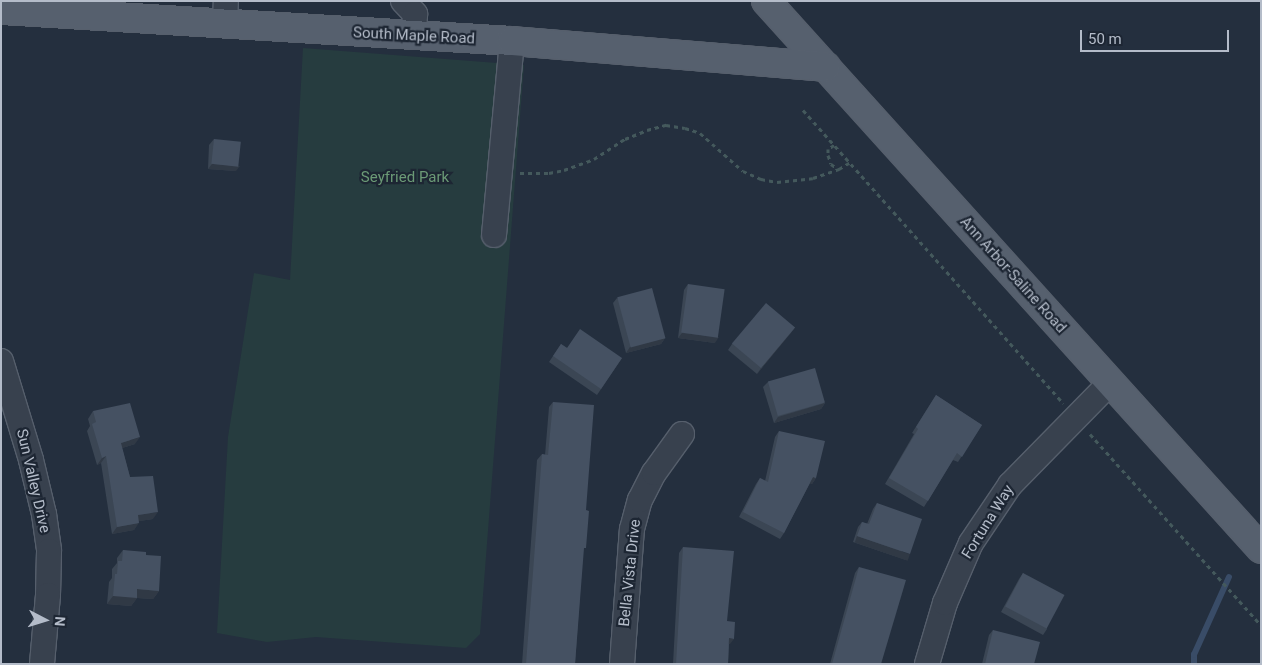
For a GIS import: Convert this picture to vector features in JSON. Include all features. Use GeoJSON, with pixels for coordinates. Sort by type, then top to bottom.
{"type":"FeatureCollection","features":[{"type":"Feature","properties":{"kind":"main road","name":"Ann Arbor-Saline Road"},"geometry":{"type":"LineString","coordinates":[[766,1],[1261,549]]}},
{"type":"Feature","properties":{"kind":"main road","name":"South Maple Road"},"geometry":{"type":"LineString","coordinates":[[1,10],[225,13],[414,36],[512,41],[826,67]]}},
{"type":"Feature","properties":{"kind":"street"},"geometry":{"type":"LineString","coordinates":[[403,1],[415,14],[414,36]]}},
{"type":"Feature","properties":{"kind":"street"},"geometry":{"type":"LineString","coordinates":[[494,234],[512,41]]}},
{"type":"Feature","properties":{"kind":"street","name":"Sun Valley Drive"},"geometry":{"type":"LineString","coordinates":[[1,361],[8,410],[44,514],[49,550],[48,595],[42,664]]}},
{"type":"Feature","properties":{"kind":"street","name":"Fortuna Way"},"geometry":{"type":"LineString","coordinates":[[927,664],[945,603],[972,543],[1010,485],[1110,383]]}},
{"type":"Feature","properties":{"kind":"street","name":"Bella Vista Drive"},"geometry":{"type":"LineString","coordinates":[[622,664],[632,528],[640,500],[654,474],[682,434]]}},
{"type":"Feature","properties":{"kind":"path"},"geometry":{"type":"LineString","coordinates":[[803,110],[1052,391]]}},
{"type":"Feature","properties":{"kind":"path"},"geometry":{"type":"LineString","coordinates":[[524,173],[549,173],[580,165],[625,139],[666,125],[700,133],[743,171],[760,179],[778,182],[800,180],[839,169],[849,163]]}},
{"type":"Feature","properties":{"kind":"path"},"geometry":{"type":"LineString","coordinates":[[834,145],[828,149],[828,155],[831,164],[839,169]]}},
{"type":"Feature","properties":{"kind":"path"},"geometry":{"type":"LineString","coordinates":[[1099,445],[1261,625]]}},
{"type":"Feature","properties":{"kind":"green space","name":"Seyfried Park"},"geometry":{"type":"Polygon","coordinates":[[[303,48],[524,65],[480,634],[466,648],[316,637],[267,642],[217,633],[228,437],[254,273],[290,280],[303,48]]]}},
{"type":"Feature","properties":{"kind":"building"},"geometry":{"type":"Polygon","coordinates":[[[214,139],[241,142],[238,167],[211,164],[214,139]]]}},
{"type":"Feature","properties":{"kind":"building"},"geometry":{"type":"Polygon","coordinates":[[[688,284],[725,289],[718,338],[681,333],[688,284]]]}},
{"type":"Feature","properties":{"kind":"building"},"geometry":{"type":"Polygon","coordinates":[[[652,288],[665,338],[631,348],[617,297],[652,288]]]}},
{"type":"Feature","properties":{"kind":"building"},"geometry":{"type":"Polygon","coordinates":[[[766,303],[795,327],[761,368],[732,344],[766,303]]]}},
{"type":"Feature","properties":{"kind":"building"},"geometry":{"type":"Polygon","coordinates":[[[580,329],[622,358],[601,389],[553,356],[561,344],[567,348],[580,329]]]}},
{"type":"Feature","properties":{"kind":"building"},"geometry":{"type":"Polygon","coordinates":[[[815,368],[825,403],[778,416],[768,382],[815,368]]]}},
{"type":"Feature","properties":{"kind":"building"},"geometry":{"type":"Polygon","coordinates":[[[936,395],[982,425],[962,457],[957,453],[928,501],[889,478],[918,429],[916,427],[936,395]]]}},
{"type":"Feature","properties":{"kind":"building"},"geometry":{"type":"Polygon","coordinates":[[[553,402],[594,405],[586,510],[589,511],[586,548],[584,548],[575,664],[526,664],[542,454],[548,455],[553,402]]]}},
{"type":"Feature","properties":{"kind":"building"},"geometry":{"type":"Polygon","coordinates":[[[130,403],[140,437],[121,443],[130,477],[153,476],[158,512],[138,515],[139,523],[117,527],[106,456],[102,458],[92,424],[96,422],[93,411],[130,403]]]}},
{"type":"Feature","properties":{"kind":"building"},"geometry":{"type":"Polygon","coordinates":[[[779,431],[825,441],[816,478],[813,477],[784,533],[743,512],[760,478],[768,482],[779,431]]]}},
{"type":"Feature","properties":{"kind":"building"},"geometry":{"type":"Polygon","coordinates":[[[877,503],[922,519],[910,554],[857,536],[862,522],[869,524],[877,503]]]}},
{"type":"Feature","properties":{"kind":"building"},"geometry":{"type":"Polygon","coordinates":[[[683,547],[734,551],[727,621],[735,622],[734,639],[729,638],[728,664],[676,664],[683,547]]]}},
{"type":"Feature","properties":{"kind":"building"},"geometry":{"type":"Polygon","coordinates":[[[123,550],[146,552],[146,555],[161,556],[159,591],[137,589],[137,598],[113,596],[115,574],[117,574],[118,561],[122,561],[123,550]]]}},
{"type":"Feature","properties":{"kind":"building"},"geometry":{"type":"Polygon","coordinates":[[[859,567],[906,580],[881,664],[832,664],[859,567]]]}},
{"type":"Feature","properties":{"kind":"building"},"geometry":{"type":"Polygon","coordinates":[[[1023,573],[1064,595],[1047,629],[1005,607],[1023,573]]]}},
{"type":"Feature","properties":{"kind":"building"},"geometry":{"type":"Polygon","coordinates":[[[993,630],[1040,642],[1034,664],[985,664],[993,630]]]}},
{"type":"Feature","properties":{"kind":"waterway"},"geometry":{"type":"LineString","coordinates":[[1194,664],[1194,655],[1229,577]]}}]}
